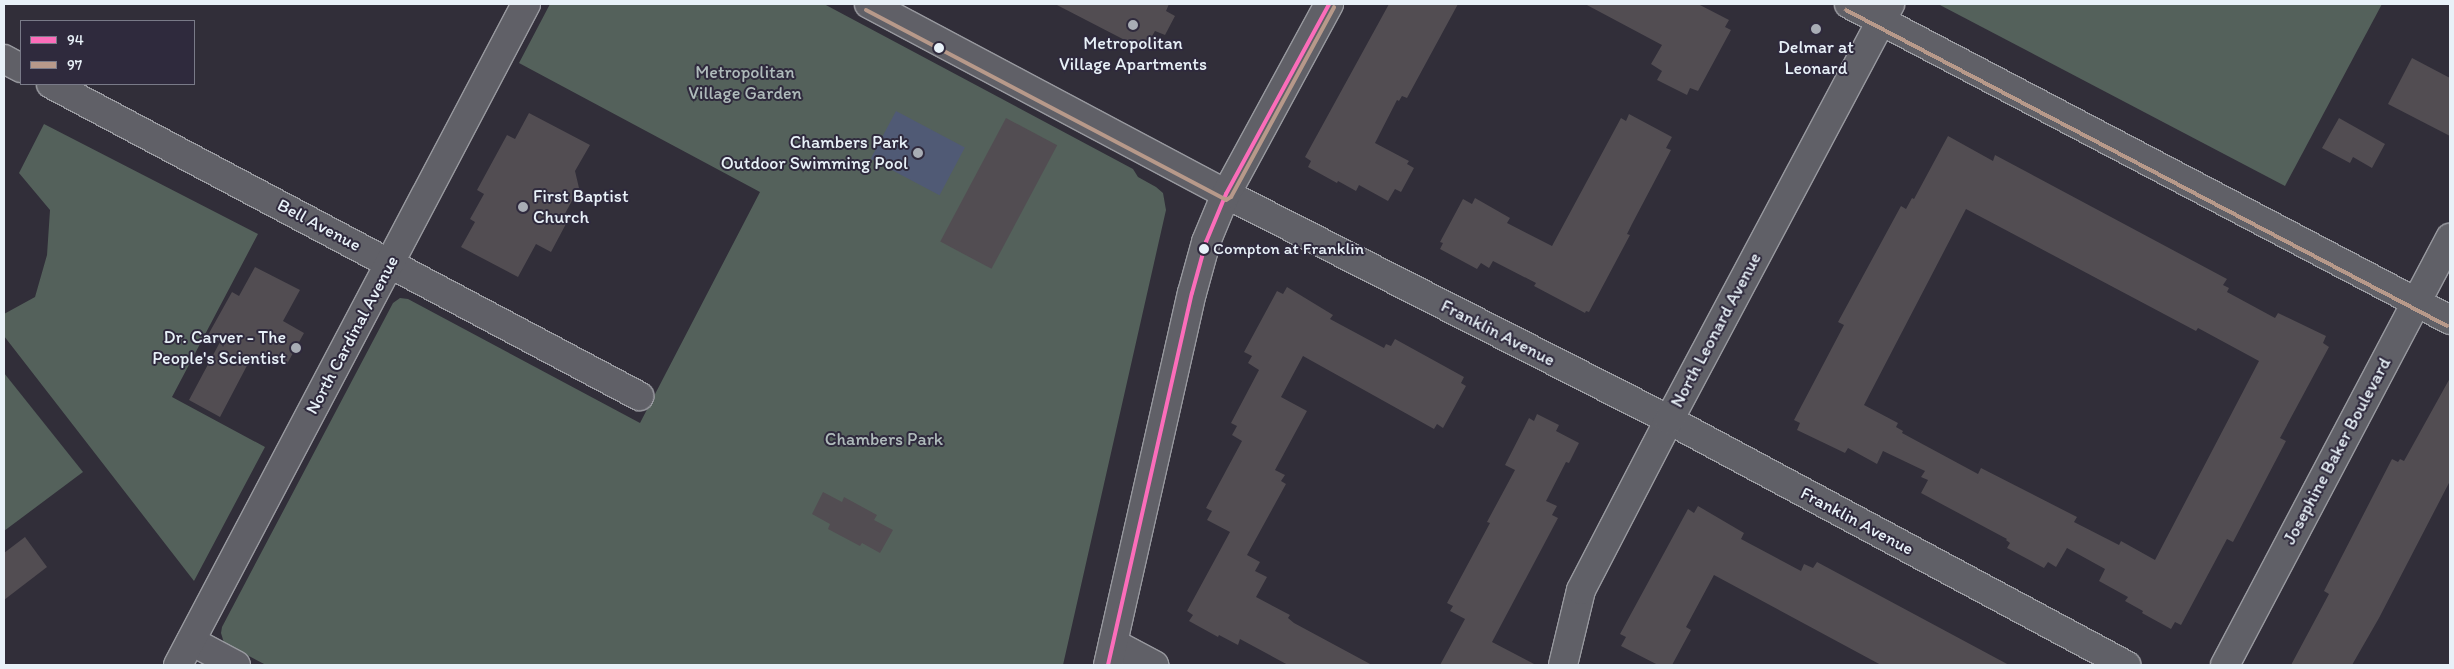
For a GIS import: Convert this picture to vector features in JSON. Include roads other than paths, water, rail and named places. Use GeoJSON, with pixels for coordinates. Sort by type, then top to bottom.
{"type":"FeatureCollection","features":[{"type":"Feature","properties":{"kind":"street","name":"North Cardinal Avenue"},"geometry":{"type":"LineString","coordinates":[[178,665],[526,4]]}},
{"type":"Feature","properties":{"kind":"street","name":"Franklin Avenue"},"geometry":{"type":"LineString","coordinates":[[869,4],[1226,194],[1669,420],[2126,665]]}},
{"type":"Feature","properties":{"kind":"street"},"geometry":{"type":"LineString","coordinates":[[1154,665],[1110,654],[1199,266],[1211,228],[1226,194],[1329,4]]}},
{"type":"Feature","properties":{"kind":"street"},"geometry":{"type":"LineString","coordinates":[[1849,4],[1885,12],[2450,320]]}},
{"type":"Feature","properties":{"kind":"street","name":"North Leonard Avenue"},"geometry":{"type":"LineString","coordinates":[[1563,665],[1581,590],[1885,12]]}},
{"type":"Feature","properties":{"kind":"street"},"geometry":{"type":"LineString","coordinates":[[4,59],[20,67]]}},
{"type":"Feature","properties":{"kind":"street","name":"Bell Avenue"},"geometry":{"type":"LineString","coordinates":[[53,85],[390,262],[639,396]]}},
{"type":"Feature","properties":{"kind":"street","name":"Josephine Baker Boulevard"},"geometry":{"type":"LineString","coordinates":[[2225,665],[2450,238]]}},
{"type":"Feature","properties":{"kind":"street"},"geometry":{"type":"LineString","coordinates":[[191,641],[236,665]]}},
{"type":"Feature","properties":{"kind":"water","name":"Chambers Park Outdoor Swimming Pool"},"geometry":{"type":"Polygon","coordinates":[[[896,111],[965,148],[940,195],[871,159],[896,111]]]}},
{"type":"Feature","properties":{"kind":"place","name":"Metropolitan Village Apartments"},"geometry":{"type":"Point","coordinates":[1133,25]}},
{"type":"Feature","properties":{"kind":"place","name":"Delmar at Leonard"},"geometry":{"type":"Point","coordinates":[1816,29]}},
{"type":"Feature","properties":{"kind":"place","name":"Chambers Park Outdoor Swimming Pool"},"geometry":{"type":"Point","coordinates":[918,153]}},
{"type":"Feature","properties":{"kind":"place","name":"First Baptist Church"},"geometry":{"type":"Point","coordinates":[523,207]}},
{"type":"Feature","properties":{"kind":"place","name":"Compton at Franklin"},"geometry":{"type":"Point","coordinates":[1204,249]}},
{"type":"Feature","properties":{"kind":"place","name":"Dr. Carver - The People's Scientist"},"geometry":{"type":"Point","coordinates":[296,348]}},
{"type":"Feature","properties":{"kind":"park label","name":"Metropolitan Village Garden"},"geometry":{"type":"Point","coordinates":[745,83]}},
{"type":"Feature","properties":{"kind":"park label","name":"Chambers Park"},"geometry":{"type":"Point","coordinates":[884,439]}}]}
